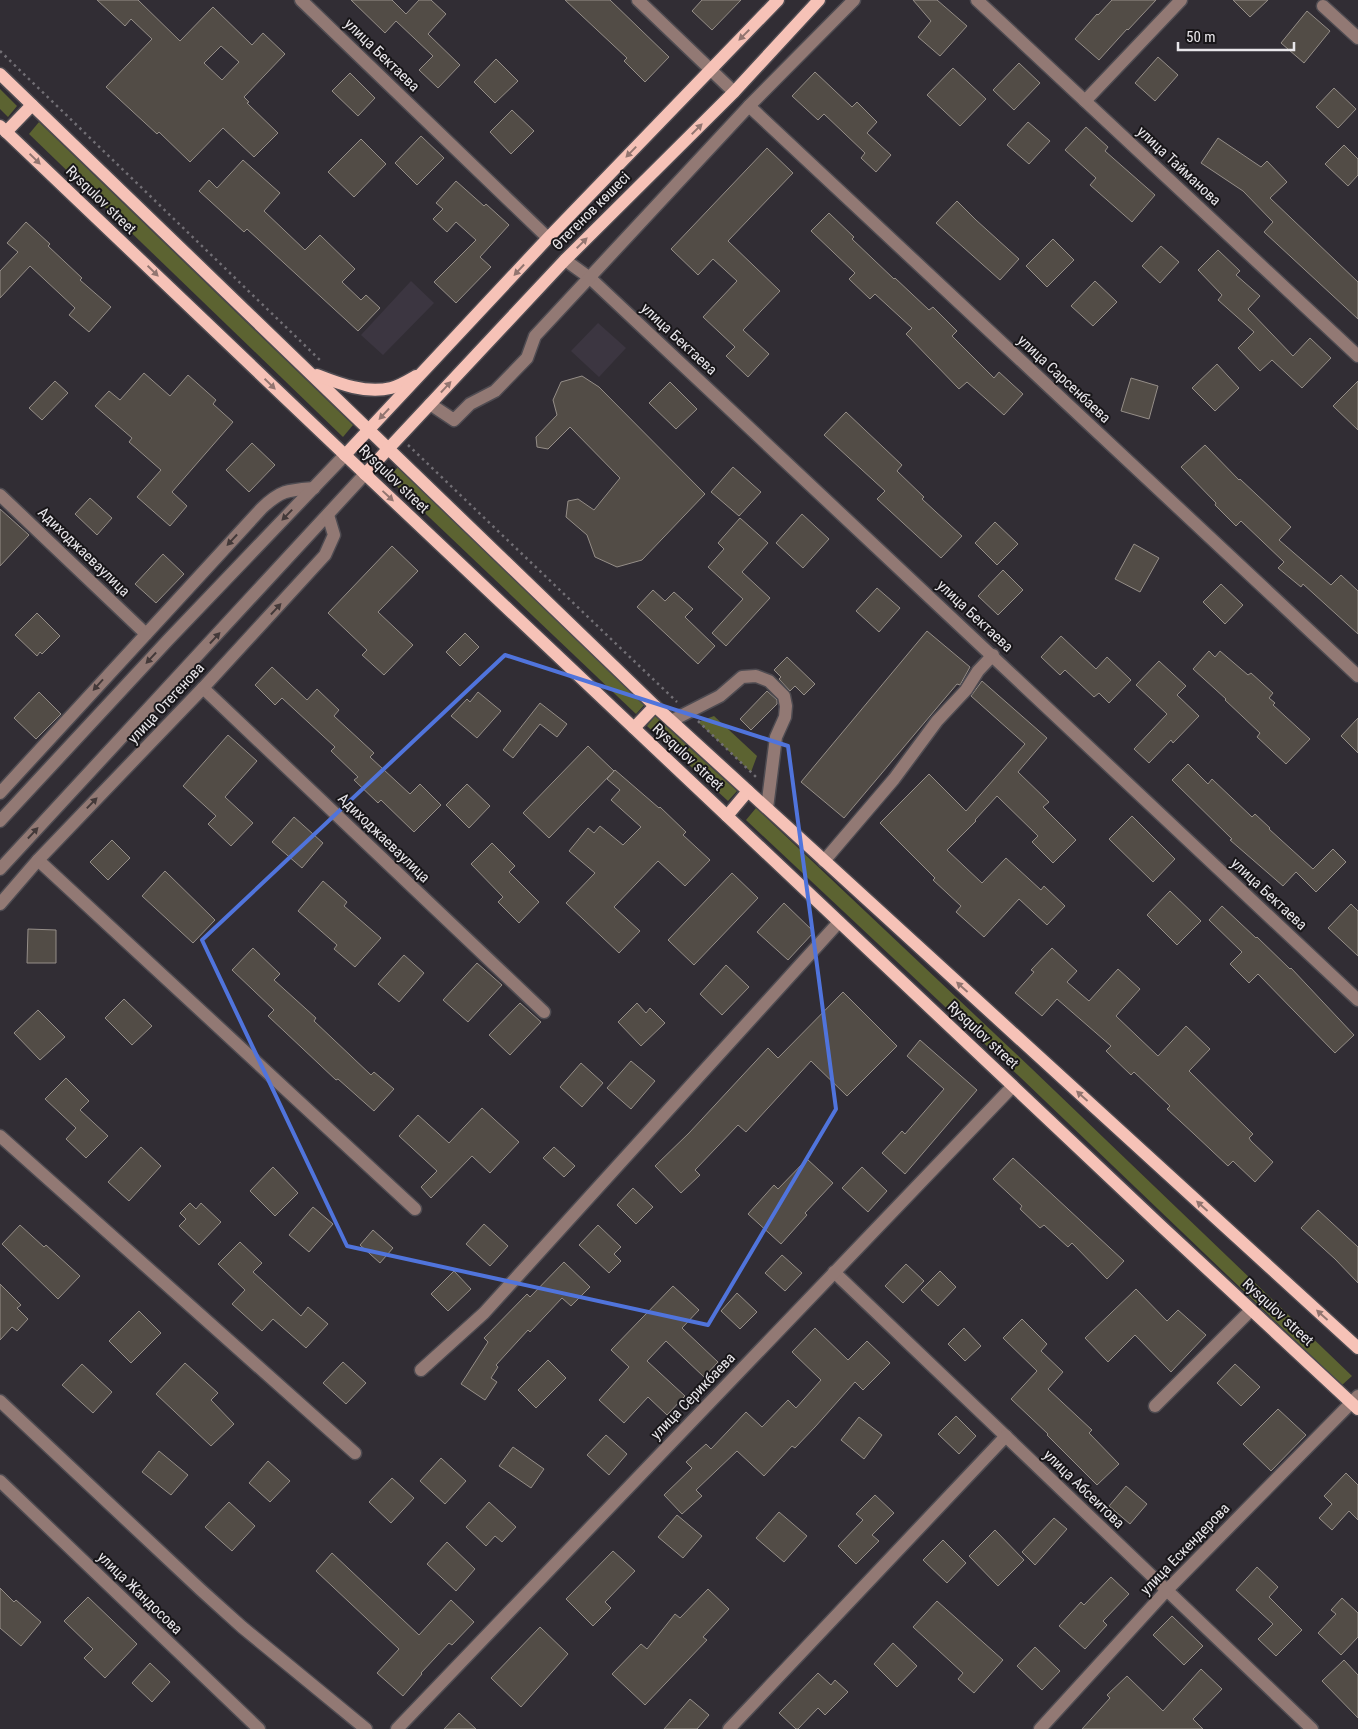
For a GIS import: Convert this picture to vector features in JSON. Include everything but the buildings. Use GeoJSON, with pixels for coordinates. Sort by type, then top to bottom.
{"type":"FeatureCollection","features":[{"type":"Feature","properties":{"kind":"main road","name":"Өтегенов көшесі"},"geometry":{"type":"LineString","coordinates":[[345,455],[548,238],[778,0]]}},
{"type":"Feature","properties":{"kind":"main road","name":"Өтегенов көшесі"},"geometry":{"type":"LineString","coordinates":[[365,474],[565,260],[734,92],[819,0]]}},
{"type":"Feature","properties":{"kind":"main road","name":"Rysqulov street"},"geometry":{"type":"LineString","coordinates":[[0,74],[655,706],[1358,1348]]}},
{"type":"Feature","properties":{"kind":"main road"},"geometry":{"type":"LineString","coordinates":[[3,129],[32,104]]}},
{"type":"Feature","properties":{"kind":"main road","name":"Rysqulov street"},"geometry":{"type":"LineString","coordinates":[[3,129],[365,474],[1251,1310],[1356,1402]]}},
{"type":"Feature","properties":{"kind":"main road"},"geometry":{"type":"LineString","coordinates":[[310,372],[337,383],[368,390],[392,388],[423,372]]}},
{"type":"Feature","properties":{"kind":"main road"},"geometry":{"type":"LineString","coordinates":[[634,728],[655,706]]}},
{"type":"Feature","properties":{"kind":"main road"},"geometry":{"type":"LineString","coordinates":[[728,816],[748,791]]}},
{"type":"Feature","properties":{"kind":"street","name":"улица Бектаева"},"geometry":{"type":"LineString","coordinates":[[301,0],[548,238]]}},
{"type":"Feature","properties":{"kind":"street"},"geometry":{"type":"LineString","coordinates":[[638,0],[734,92]]}},
{"type":"Feature","properties":{"kind":"street"},"geometry":{"type":"LineString","coordinates":[[430,404],[454,420],[470,404],[495,391],[527,358],[535,336],[749,106],[854,0]]}},
{"type":"Feature","properties":{"kind":"street","name":"улица Тайманова"},"geometry":{"type":"LineString","coordinates":[[977,0],[1358,356]]}},
{"type":"Feature","properties":{"kind":"street"},"geometry":{"type":"LineString","coordinates":[[1085,101],[1181,0]]}},
{"type":"Feature","properties":{"kind":"street"},"geometry":{"type":"LineString","coordinates":[[1324,6],[1358,38]]}},
{"type":"Feature","properties":{"kind":"street","name":"улица Сарсенбаева"},"geometry":{"type":"LineString","coordinates":[[749,106],[1358,676]]}},
{"type":"Feature","properties":{"kind":"street","name":"улица Бектаева"},"geometry":{"type":"LineString","coordinates":[[565,260],[590,278],[1358,1000]]}},
{"type":"Feature","properties":{"kind":"street"},"geometry":{"type":"LineString","coordinates":[[0,821],[168,640],[345,455]]}},
{"type":"Feature","properties":{"kind":"street","name":"улица Отегенова"},"geometry":{"type":"LineString","coordinates":[[0,869],[365,474]]}},
{"type":"Feature","properties":{"kind":"street"},"geometry":{"type":"LineString","coordinates":[[0,793],[255,515],[276,495],[290,490],[314,488]]}},
{"type":"Feature","properties":{"kind":"street","name":"Адиходжаеваулица"},"geometry":{"type":"LineString","coordinates":[[0,495],[146,634]]}},
{"type":"Feature","properties":{"kind":"street","name":"улица Отегенова"},"geometry":{"type":"LineString","coordinates":[[0,904],[38,860],[203,688],[325,555],[334,535],[328,515]]}},
{"type":"Feature","properties":{"kind":"street"},"geometry":{"type":"LineString","coordinates":[[824,861],[894,779],[937,721],[966,690],[978,671],[993,655]]}},
{"type":"Feature","properties":{"kind":"street"},"geometry":{"type":"LineString","coordinates":[[671,721],[720,696],[742,677],[756,676],[769,681],[784,696],[786,706],[776,737],[767,808]]}},
{"type":"Feature","properties":{"kind":"street","name":"Адиходжаеваулица"},"geometry":{"type":"LineString","coordinates":[[203,688],[544,1012]]}},
{"type":"Feature","properties":{"kind":"street"},"geometry":{"type":"LineString","coordinates":[[38,860],[415,1209]]}},
{"type":"Feature","properties":{"kind":"street"},"geometry":{"type":"LineString","coordinates":[[420,1370],[484,1313],[839,922]]}},
{"type":"Feature","properties":{"kind":"street","name":"улица Серикбаева"},"geometry":{"type":"LineString","coordinates":[[397,1729],[1013,1086]]}},
{"type":"Feature","properties":{"kind":"street"},"geometry":{"type":"LineString","coordinates":[[0,1136],[355,1453]]}},
{"type":"Feature","properties":{"kind":"street","name":"улица Абсеитова"},"geometry":{"type":"LineString","coordinates":[[834,1272],[1312,1729]]}},
{"type":"Feature","properties":{"kind":"street"},"geometry":{"type":"LineString","coordinates":[[1155,1406],[1251,1310]]}},
{"type":"Feature","properties":{"kind":"street"},"geometry":{"type":"LineString","coordinates":[[0,1401],[215,1602],[366,1729]]}},
{"type":"Feature","properties":{"kind":"street","name":"улица Ескендерова"},"geometry":{"type":"LineString","coordinates":[[1040,1729],[1166,1591],[1356,1402]]}},
{"type":"Feature","properties":{"kind":"street"},"geometry":{"type":"LineString","coordinates":[[729,1729],[1006,1436]]}},
{"type":"Feature","properties":{"kind":"street","name":"улица Жандосова"},"geometry":{"type":"LineString","coordinates":[[0,1481],[259,1729]]}},
{"type":"Feature","properties":{"kind":"path"},"geometry":{"type":"LineString","coordinates":[[0,51],[327,367]]}},
{"type":"Feature","properties":{"kind":"highlighted area"},"geometry":{"type":"Polygon","coordinates":[[[505,655],[788,746],[836,1109],[708,1325],[347,1246],[202,940],[505,655]]]}},
{"type":"Feature","properties":{"kind":"shaded area"},"geometry":{"type":"Polygon","coordinates":[[[411,281],[434,303],[383,355],[361,335],[411,281]]]}},
{"type":"Feature","properties":{"kind":"shaded area"},"geometry":{"type":"Polygon","coordinates":[[[598,323],[626,348],[599,377],[571,351],[598,323]]]}},
{"type":"Feature","properties":{"kind":"green space"},"geometry":{"type":"Polygon","coordinates":[[[0,89],[17,106],[8,117],[0,109],[0,89]]]}},
{"type":"Feature","properties":{"kind":"green space"},"geometry":{"type":"Polygon","coordinates":[[[39,122],[353,425],[343,437],[29,134],[39,122]]]}},
{"type":"Feature","properties":{"kind":"green space"},"geometry":{"type":"Polygon","coordinates":[[[398,467],[645,704],[636,714],[388,478],[398,467]]]}},
{"type":"Feature","properties":{"kind":"green space"},"geometry":{"type":"Polygon","coordinates":[[[655,716],[737,791],[728,801],[647,726],[655,716]]]}},
{"type":"Feature","properties":{"kind":"green space"},"geometry":{"type":"Polygon","coordinates":[[[714,716],[757,756],[751,772],[698,722],[714,716]]]}},
{"type":"Feature","properties":{"kind":"green space"},"geometry":{"type":"Polygon","coordinates":[[[756,808],[1031,1068],[1352,1376],[1342,1385],[1021,1078],[746,820],[756,808]]]}}]}
